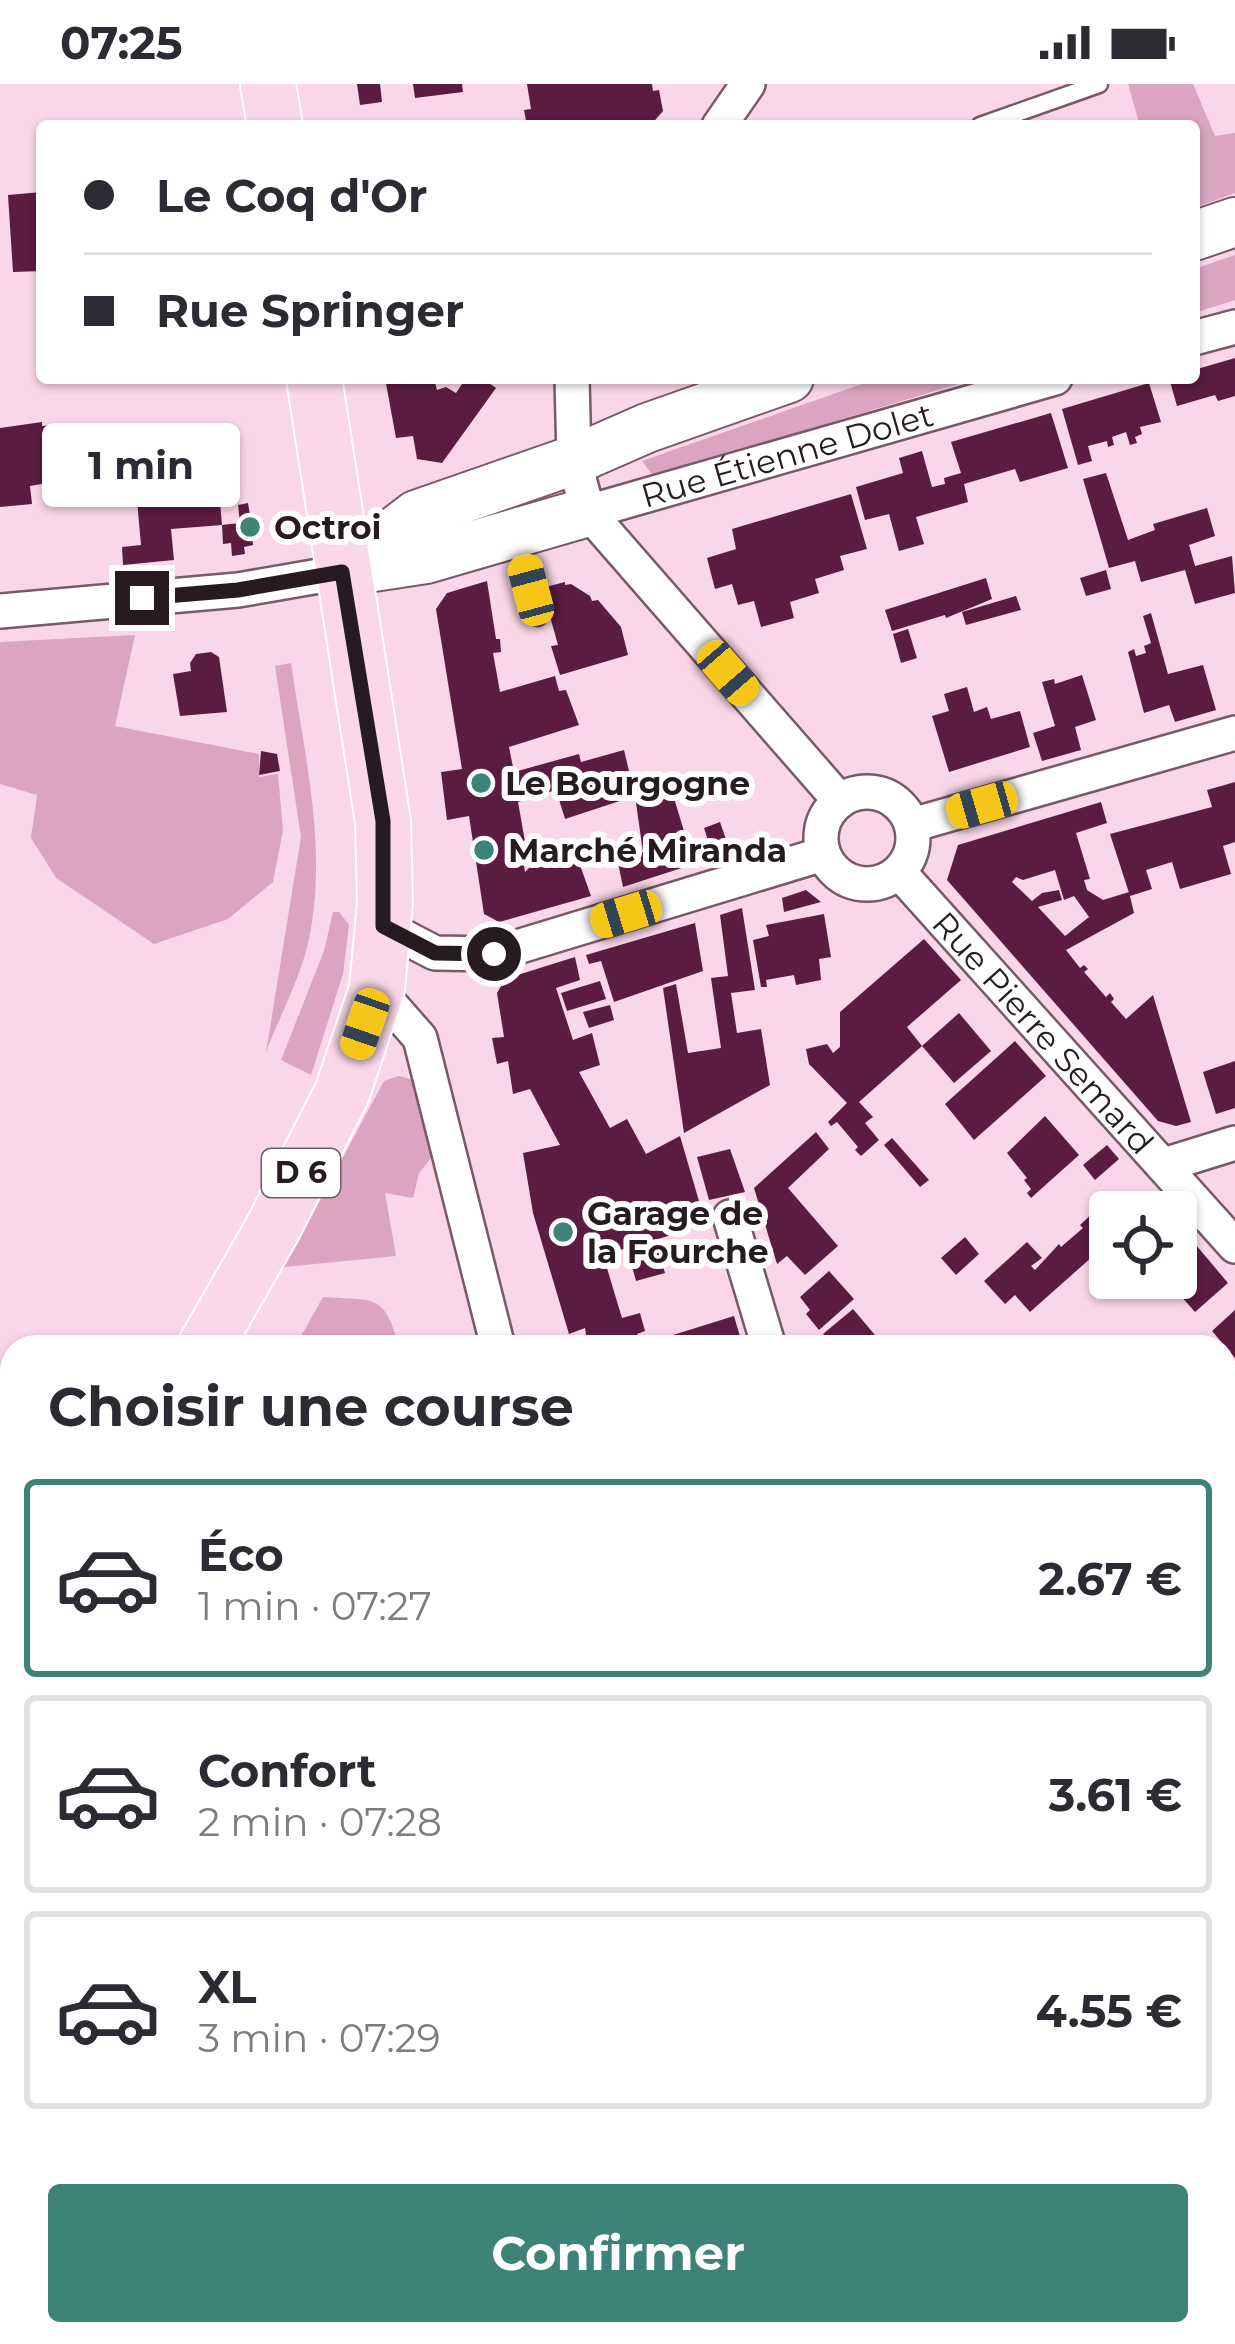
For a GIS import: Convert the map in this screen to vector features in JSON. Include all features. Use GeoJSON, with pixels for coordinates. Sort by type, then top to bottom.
{"type":"FeatureCollection","features":[{"type":"Feature","properties":{"kind":"main road"},"geometry":{"type":"LineString","coordinates":[[268,84],[274,120]]}},
{"type":"Feature","properties":{"kind":"main road","name":"D 6"},"geometry":{"type":"LineString","coordinates":[[212,1335],[342,1094],[377,989],[383,926],[383,821],[315,384]]}},
{"type":"Feature","properties":{"kind":"street"},"geometry":{"type":"LineString","coordinates":[[723,120],[748,84]]}},
{"type":"Feature","properties":{"kind":"street"},"geometry":{"type":"LineString","coordinates":[[1200,234],[1235,222]]}},
{"type":"Feature","properties":{"kind":"street"},"geometry":{"type":"LineString","coordinates":[[1200,336],[1235,327]]}},
{"type":"Feature","properties":{"kind":"street"},"geometry":{"type":"LineString","coordinates":[[572,384],[574,460],[588,512],[839,801]]}},
{"type":"Feature","properties":{"kind":"street"},"geometry":{"type":"LineString","coordinates":[[342,572],[416,514],[772,384]]}},
{"type":"Feature","properties":{"kind":"street","name":"Rue Étienne Dolet"},"geometry":{"type":"LineString","coordinates":[[588,512],[1034,384]]}},
{"type":"Feature","properties":{"kind":"street"},"geometry":{"type":"LineString","coordinates":[[0,611],[238,590],[426,559],[588,512]]}},
{"type":"Feature","properties":{"kind":"street"},"geometry":{"type":"LineString","coordinates":[[912,825],[1235,733]]}},
{"type":"Feature","properties":{"kind":"street"},"geometry":{"type":"LineString","coordinates":[[854,794],[883,794],[896,801],[912,825],[913,850],[899,872],[872,885],[842,878],[823,854],[823,824],[839,801],[854,794]]}},
{"type":"Feature","properties":{"kind":"street"},"geometry":{"type":"LineString","coordinates":[[383,926],[435,953],[494,954],[823,854]]}},
{"type":"Feature","properties":{"kind":"street","name":"Rue Pierre Semard"},"geometry":{"type":"LineString","coordinates":[[899,872],[1235,1246]]}},
{"type":"Feature","properties":{"kind":"street"},"geometry":{"type":"LineString","coordinates":[[377,989],[420,1038],[495,1335]]}},
{"type":"Feature","properties":{"kind":"street"},"geometry":{"type":"LineString","coordinates":[[1164,1166],[1235,1143]]}},
{"type":"Feature","properties":{"kind":"street"},"geometry":{"type":"LineString","coordinates":[[730,1217],[765,1335]]}},
{"type":"Feature","properties":{"kind":"lane"},"geometry":{"type":"LineString","coordinates":[[997,120],[1099,84]]}},
{"type":"Feature","properties":{"kind":"lane"},"geometry":{"type":"LineString","coordinates":[[516,533],[538,617]]}},
{"type":"Feature","properties":{"kind":"shaded area"},"geometry":{"type":"Polygon","coordinates":[[[1128,84],[1193,84],[1215,136],[1235,133],[1235,193],[1200,206],[1200,120],[1138,120],[1128,84]]]}},
{"type":"Feature","properties":{"kind":"shaded area"},"geometry":{"type":"Polygon","coordinates":[[[1235,255],[1235,300],[1200,311],[1200,267],[1235,255]]]}},
{"type":"Feature","properties":{"kind":"shaded area"},"geometry":{"type":"Polygon","coordinates":[[[862,384],[958,384],[653,476],[642,461],[862,384]]]}},
{"type":"Feature","properties":{"kind":"shaded area"},"geometry":{"type":"Polygon","coordinates":[[[135,635],[115,726],[259,754],[259,777],[278,774],[283,830],[273,882],[228,919],[154,944],[56,878],[31,838],[37,795],[0,784],[0,642],[135,635]]]}},
{"type":"Feature","properties":{"kind":"shaded area"},"geometry":{"type":"Polygon","coordinates":[[[291,663],[312,801],[314,904],[301,967],[266,1052],[301,837],[275,666],[291,663]]]}},
{"type":"Feature","properties":{"kind":"shaded area"},"geometry":{"type":"Polygon","coordinates":[[[333,912],[339,912],[349,925],[343,974],[311,1075],[281,1060],[324,951],[333,912]]]}},
{"type":"Feature","properties":{"kind":"shaded area"},"geometry":{"type":"Polygon","coordinates":[[[399,1076],[414,1080],[436,1152],[419,1173],[413,1198],[385,1193],[396,1256],[284,1267],[384,1081],[399,1076]]]}},
{"type":"Feature","properties":{"kind":"shaded area"},"geometry":{"type":"Polygon","coordinates":[[[323,1297],[375,1303],[388,1317],[395,1335],[302,1335],[323,1297]]]}},
{"type":"Feature","properties":{"kind":"building"},"geometry":{"type":"Polygon","coordinates":[[[357,84],[380,84],[382,102],[360,105],[357,84]]]}},
{"type":"Feature","properties":{"kind":"building"},"geometry":{"type":"Polygon","coordinates":[[[413,84],[462,84],[463,92],[415,98],[413,84]]]}},
{"type":"Feature","properties":{"kind":"building"},"geometry":{"type":"Polygon","coordinates":[[[527,84],[652,84],[653,91],[659,90],[663,111],[655,120],[526,120],[524,110],[531,109],[527,84]]]}},
{"type":"Feature","properties":{"kind":"building"},"geometry":{"type":"Polygon","coordinates":[[[36,193],[36,271],[13,272],[8,195],[36,193]]]}},
{"type":"Feature","properties":{"kind":"building"},"geometry":{"type":"Polygon","coordinates":[[[1235,358],[1235,396],[1218,401],[1215,395],[1177,406],[1171,384],[1200,384],[1200,368],[1235,358]]]}},
{"type":"Feature","properties":{"kind":"building"},"geometry":{"type":"Polygon","coordinates":[[[386,384],[436,384],[437,390],[446,387],[456,393],[462,384],[496,388],[442,463],[417,459],[413,436],[396,438],[386,384]]]}},
{"type":"Feature","properties":{"kind":"building"},"geometry":{"type":"Polygon","coordinates":[[[1149,384],[1161,422],[1140,427],[1137,443],[1130,445],[1126,432],[1112,437],[1114,445],[1108,447],[1107,441],[1088,446],[1092,461],[1078,465],[1062,409],[1149,384]]]}},
{"type":"Feature","properties":{"kind":"building"},"geometry":{"type":"Polygon","coordinates":[[[1051,413],[1068,468],[1020,482],[1015,469],[964,484],[968,502],[916,517],[924,544],[899,551],[889,514],[865,520],[856,487],[903,473],[899,458],[922,451],[932,487],[945,484],[944,478],[961,473],[951,442],[1051,413]]]}},
{"type":"Feature","properties":{"kind":"building"},"geometry":{"type":"Polygon","coordinates":[[[42,422],[42,426],[54,425],[59,481],[30,486],[32,504],[0,507],[0,428],[42,422]]]}},
{"type":"Feature","properties":{"kind":"building"},"geometry":{"type":"Polygon","coordinates":[[[200,473],[201,492],[219,490],[222,525],[171,529],[174,560],[123,565],[122,547],[141,545],[135,478],[200,473]]]}},
{"type":"Feature","properties":{"kind":"building"},"geometry":{"type":"Polygon","coordinates":[[[1106,473],[1128,540],[1155,530],[1153,524],[1207,508],[1215,536],[1189,545],[1195,566],[1232,556],[1235,593],[1195,604],[1185,570],[1141,582],[1135,561],[1109,568],[1083,479],[1106,473]]]}},
{"type":"Feature","properties":{"kind":"building"},"geometry":{"type":"Polygon","coordinates":[[[851,494],[867,549],[840,556],[844,570],[815,579],[819,593],[790,602],[794,618],[761,627],[754,601],[738,605],[732,584],[715,589],[707,558],[736,549],[732,529],[851,494]]]}},
{"type":"Feature","properties":{"kind":"building"},"geometry":{"type":"Polygon","coordinates":[[[248,503],[250,515],[260,521],[259,529],[252,533],[253,545],[244,547],[245,554],[232,556],[231,543],[223,544],[222,525],[240,523],[238,505],[248,503]]]}},
{"type":"Feature","properties":{"kind":"building"},"geometry":{"type":"Polygon","coordinates":[[[1106,570],[1111,589],[1086,596],[1080,578],[1106,570]]]}},
{"type":"Feature","properties":{"kind":"building"},"geometry":{"type":"Polygon","coordinates":[[[986,578],[992,599],[946,618],[892,631],[885,610],[986,578]]]}},
{"type":"Feature","properties":{"kind":"building"},"geometry":{"type":"Polygon","coordinates":[[[487,581],[496,639],[500,639],[501,652],[493,653],[500,692],[555,676],[559,691],[566,690],[579,725],[509,747],[514,772],[579,754],[581,762],[624,750],[635,796],[565,819],[556,790],[518,802],[525,872],[536,861],[575,851],[591,896],[499,922],[484,914],[469,816],[447,820],[441,772],[462,769],[436,609],[447,593],[487,581]]]}},
{"type":"Feature","properties":{"kind":"building"},"geometry":{"type":"Polygon","coordinates":[[[565,582],[592,601],[598,600],[621,627],[628,655],[560,675],[551,646],[558,645],[542,588],[565,582]]]}},
{"type":"Feature","properties":{"kind":"building"},"geometry":{"type":"Polygon","coordinates":[[[1016,596],[1021,610],[966,625],[962,612],[1016,596]]]}},
{"type":"Feature","properties":{"kind":"building"},"geometry":{"type":"Polygon","coordinates":[[[1151,613],[1168,674],[1203,665],[1216,710],[1175,722],[1169,705],[1144,713],[1128,652],[1146,653],[1144,646],[1151,643],[1143,616],[1151,613]]]}},
{"type":"Feature","properties":{"kind":"building"},"geometry":{"type":"Polygon","coordinates":[[[908,629],[917,658],[901,663],[893,634],[908,629]]]}},
{"type":"Feature","properties":{"kind":"building"},"geometry":{"type":"Polygon","coordinates":[[[211,652],[219,657],[227,712],[180,716],[173,674],[191,671],[196,654],[211,652]]]}},
{"type":"Feature","properties":{"kind":"building"},"geometry":{"type":"Polygon","coordinates":[[[1082,675],[1096,720],[1075,727],[1081,750],[1042,761],[1033,733],[1055,726],[1042,682],[1054,679],[1055,684],[1082,675]]]}},
{"type":"Feature","properties":{"kind":"building"},"geometry":{"type":"Polygon","coordinates":[[[967,687],[974,712],[987,707],[991,719],[1020,711],[1030,747],[949,772],[932,716],[949,711],[944,694],[967,687]]]}},
{"type":"Feature","properties":{"kind":"building"},"geometry":{"type":"Polygon","coordinates":[[[261,751],[277,754],[280,771],[259,775],[261,751]]]}},
{"type":"Feature","properties":{"kind":"building"},"geometry":{"type":"Polygon","coordinates":[[[1235,782],[1235,842],[1223,846],[1231,874],[1180,889],[1172,862],[1146,870],[1152,889],[1130,896],[1110,834],[1212,807],[1207,790],[1235,782]]]}},
{"type":"Feature","properties":{"kind":"building"},"geometry":{"type":"Polygon","coordinates":[[[670,785],[694,864],[623,887],[617,858],[643,852],[635,796],[670,785]]]}},
{"type":"Feature","properties":{"kind":"building"},"geometry":{"type":"Polygon","coordinates":[[[1101,802],[1107,823],[1076,833],[1090,879],[1084,880],[1087,890],[1103,900],[1129,892],[1134,913],[1066,950],[1080,968],[1088,969],[1084,972],[1106,997],[1110,993],[1111,1002],[1126,1019],[1153,995],[1191,1122],[1176,1126],[1158,1121],[947,880],[958,845],[1101,802]],[[1055,870],[1023,880],[1016,877],[1012,882],[1032,901],[1042,893],[1059,890],[1062,900],[1038,907],[1065,936],[1089,917],[1074,896],[1064,900],[1055,870]]]}},
{"type":"Feature","properties":{"kind":"building"},"geometry":{"type":"Polygon","coordinates":[[[720,822],[731,854],[714,860],[704,828],[720,822]]]}},
{"type":"Feature","properties":{"kind":"building"},"geometry":{"type":"Polygon","coordinates":[[[806,890],[821,902],[784,912],[782,898],[806,890]]]}},
{"type":"Feature","properties":{"kind":"building"},"geometry":{"type":"Polygon","coordinates":[[[742,908],[755,990],[731,993],[737,1033],[761,1029],[770,1085],[684,1133],[663,988],[676,984],[688,1053],[721,1048],[711,978],[728,976],[720,915],[742,908]]]}},
{"type":"Feature","properties":{"kind":"building"},"geometry":{"type":"Polygon","coordinates":[[[824,914],[831,957],[819,959],[821,980],[796,985],[794,975],[766,980],[767,987],[761,987],[753,940],[769,936],[766,925],[824,914]]]}},
{"type":"Feature","properties":{"kind":"building"},"geometry":{"type":"Polygon","coordinates":[[[695,923],[703,971],[614,1002],[601,961],[589,964],[586,955],[695,923]]]}},
{"type":"Feature","properties":{"kind":"building"},"geometry":{"type":"Polygon","coordinates":[[[924,939],[961,980],[907,1027],[922,1046],[859,1102],[873,1117],[865,1123],[879,1140],[861,1156],[837,1122],[831,1126],[828,1122],[847,1103],[809,1064],[806,1049],[827,1044],[833,1053],[840,1047],[840,1012],[924,939]]]}},
{"type":"Feature","properties":{"kind":"building"},"geometry":{"type":"Polygon","coordinates":[[[575,957],[580,980],[556,988],[573,1040],[592,1033],[600,1065],[579,1072],[610,1128],[627,1119],[646,1154],[680,1136],[706,1225],[603,1255],[622,1318],[640,1313],[645,1331],[637,1335],[586,1335],[585,1328],[569,1334],[533,1213],[523,1153],[560,1145],[530,1089],[513,1094],[508,1061],[497,1064],[492,1038],[504,1037],[497,993],[505,979],[575,957]]]}},
{"type":"Feature","properties":{"kind":"building"},"geometry":{"type":"Polygon","coordinates":[[[600,981],[606,999],[567,1011],[561,993],[600,981]]]}},
{"type":"Feature","properties":{"kind":"building"},"geometry":{"type":"Polygon","coordinates":[[[610,1005],[614,1020],[589,1028],[583,1012],[610,1005]]]}},
{"type":"Feature","properties":{"kind":"building"},"geometry":{"type":"Polygon","coordinates":[[[959,1013],[991,1051],[954,1083],[922,1046],[959,1013]]]}},
{"type":"Feature","properties":{"kind":"building"},"geometry":{"type":"Polygon","coordinates":[[[1015,1041],[1046,1076],[974,1140],[945,1104],[1015,1041]]]}},
{"type":"Feature","properties":{"kind":"building"},"geometry":{"type":"Polygon","coordinates":[[[1235,1061],[1235,1108],[1216,1114],[1203,1072],[1235,1061]]]}},
{"type":"Feature","properties":{"kind":"building"},"geometry":{"type":"Polygon","coordinates":[[[1045,1116],[1079,1155],[1031,1198],[1027,1178],[1007,1153],[1045,1116]]]}},
{"type":"Feature","properties":{"kind":"building"},"geometry":{"type":"Polygon","coordinates":[[[816,1132],[829,1149],[788,1188],[838,1246],[805,1275],[787,1256],[777,1264],[754,1188],[816,1132]]]}},
{"type":"Feature","properties":{"kind":"building"},"geometry":{"type":"Polygon","coordinates":[[[892,1138],[929,1180],[920,1187],[884,1145],[892,1138]]]}},
{"type":"Feature","properties":{"kind":"building"},"geometry":{"type":"Polygon","coordinates":[[[1107,1145],[1119,1159],[1095,1180],[1083,1165],[1107,1145]]]}},
{"type":"Feature","properties":{"kind":"building"},"geometry":{"type":"Polygon","coordinates":[[[730,1149],[745,1192],[709,1200],[697,1157],[730,1149]]]}},
{"type":"Feature","properties":{"kind":"building"},"geometry":{"type":"Polygon","coordinates":[[[1089,1217],[1089,1260],[1030,1312],[1015,1295],[1005,1304],[984,1281],[1027,1242],[1042,1258],[1031,1266],[1035,1270],[1059,1244],[1061,1247],[1083,1228],[1080,1225],[1089,1217]]]}},
{"type":"Feature","properties":{"kind":"building"},"geometry":{"type":"Polygon","coordinates":[[[965,1237],[979,1254],[956,1275],[941,1258],[965,1237]]]}},
{"type":"Feature","properties":{"kind":"building"},"geometry":{"type":"Polygon","coordinates":[[[656,1244],[665,1273],[636,1281],[630,1259],[648,1253],[646,1246],[656,1244]]]}},
{"type":"Feature","properties":{"kind":"building"},"geometry":{"type":"Polygon","coordinates":[[[1197,1246],[1228,1283],[1195,1312],[1184,1299],[1197,1299],[1197,1246]]]}},
{"type":"Feature","properties":{"kind":"building"},"geometry":{"type":"Polygon","coordinates":[[[829,1271],[854,1299],[819,1330],[800,1297],[829,1271]]]}},
{"type":"Feature","properties":{"kind":"building"},"geometry":{"type":"Polygon","coordinates":[[[853,1309],[875,1335],[824,1335],[853,1309]]]}},
{"type":"Feature","properties":{"kind":"building"},"geometry":{"type":"Polygon","coordinates":[[[1235,1310],[1235,1335],[1212,1331],[1235,1310]]]}},
{"type":"Feature","properties":{"kind":"building"},"geometry":{"type":"Polygon","coordinates":[[[734,1316],[740,1335],[673,1335],[734,1316]]]}},
{"type":"Feature","properties":{"kind":"place","name":"Octroi"},"geometry":{"type":"Point","coordinates":[250,527]}},
{"type":"Feature","properties":{"kind":"place","name":"Le Bourgogne"},"geometry":{"type":"Point","coordinates":[481,783]}},
{"type":"Feature","properties":{"kind":"place","name":"Marché Miranda"},"geometry":{"type":"Point","coordinates":[484,850]}},
{"type":"Feature","properties":{"kind":"place","name":"Garage de la Fourche"},"geometry":{"type":"Point","coordinates":[563,1232]}},
{"type":"Feature","properties":{"kind":"route"},"geometry":{"type":"LineString","coordinates":[[142,598],[238,590],[342,572],[383,821],[383,926],[435,953],[494,954]]}}]}
